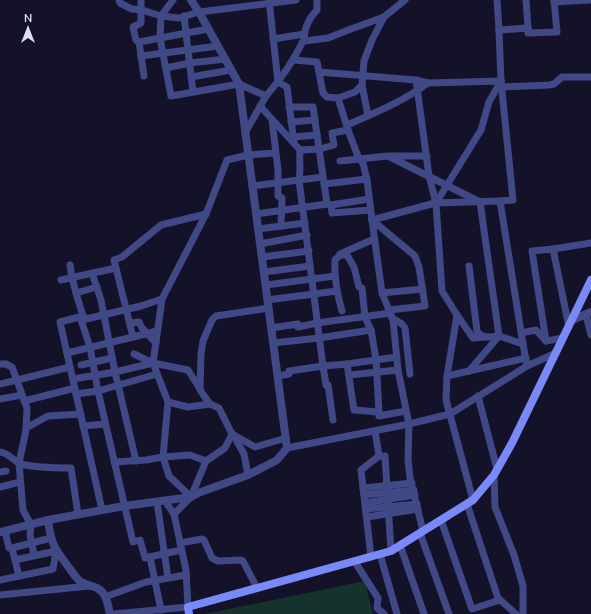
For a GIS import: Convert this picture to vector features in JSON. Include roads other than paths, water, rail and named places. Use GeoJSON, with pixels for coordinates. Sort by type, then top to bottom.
{"type":"FeatureCollection","features":[{"type":"Feature","properties":{"kind":"main road"},"geometry":{"type":"LineString","coordinates":[[189,610],[257,588],[355,562],[390,551],[470,502],[495,472],[512,443],[591,280]]}},
{"type":"Feature","properties":{"kind":"street"},"geometry":{"type":"LineString","coordinates":[[119,0],[120,3],[132,9],[142,10],[161,16],[179,18],[199,12],[269,2],[296,0]]}},
{"type":"Feature","properties":{"kind":"street"},"geometry":{"type":"LineString","coordinates":[[142,0],[141,23],[133,28],[136,40],[139,42],[144,76]]}},
{"type":"Feature","properties":{"kind":"street"},"geometry":{"type":"LineString","coordinates":[[173,0],[161,16],[160,38],[171,96],[239,84],[266,96]]}},
{"type":"Feature","properties":{"kind":"street"},"geometry":{"type":"LineString","coordinates":[[191,0],[239,84],[287,448]]}},
{"type":"Feature","properties":{"kind":"street"},"geometry":{"type":"LineString","coordinates":[[245,133],[266,96],[294,60],[303,41],[310,17],[317,10],[317,0]]}},
{"type":"Feature","properties":{"kind":"street"},"geometry":{"type":"LineString","coordinates":[[274,39],[328,38],[351,28],[384,17],[405,0]]}},
{"type":"Feature","properties":{"kind":"street"},"geometry":{"type":"LineString","coordinates":[[372,220],[436,203],[513,200],[501,84],[500,30],[497,0]]}},
{"type":"Feature","properties":{"kind":"street"},"geometry":{"type":"LineString","coordinates":[[526,0],[528,33],[557,32],[554,1],[590,0]]}},
{"type":"Feature","properties":{"kind":"street"},"geometry":{"type":"LineString","coordinates":[[269,2],[278,82]]}},
{"type":"Feature","properties":{"kind":"street"},"geometry":{"type":"LineString","coordinates":[[184,16],[185,33],[194,92]]}},
{"type":"Feature","properties":{"kind":"street"},"geometry":{"type":"LineString","coordinates":[[368,116],[362,85],[364,61],[372,40],[384,17]]}},
{"type":"Feature","properties":{"kind":"street"},"geometry":{"type":"LineString","coordinates":[[500,30],[528,28]]}},
{"type":"Feature","properties":{"kind":"street"},"geometry":{"type":"LineString","coordinates":[[139,42],[208,29]]}},
{"type":"Feature","properties":{"kind":"street"},"geometry":{"type":"LineString","coordinates":[[141,56],[218,46]]}},
{"type":"Feature","properties":{"kind":"street"},"geometry":{"type":"LineString","coordinates":[[166,68],[190,63],[225,59]]}},
{"type":"Feature","properties":{"kind":"street"},"geometry":{"type":"LineString","coordinates":[[294,60],[316,62],[323,93],[328,97],[338,98],[355,92],[362,85]]}},
{"type":"Feature","properties":{"kind":"street"},"geometry":{"type":"LineString","coordinates":[[191,77],[231,70]]}},
{"type":"Feature","properties":{"kind":"street"},"geometry":{"type":"LineString","coordinates":[[319,72],[363,77],[416,80],[428,83],[549,85],[554,84],[562,77],[591,77]]}},
{"type":"Feature","properties":{"kind":"street"},"geometry":{"type":"LineString","coordinates":[[416,80],[429,176],[436,203],[442,291],[473,338],[499,336]]}},
{"type":"Feature","properties":{"kind":"street"},"geometry":{"type":"LineString","coordinates":[[278,82],[287,87],[294,140]]}},
{"type":"Feature","properties":{"kind":"street"},"geometry":{"type":"LineString","coordinates":[[300,150],[320,149],[334,145],[332,133],[348,128],[417,91],[428,83]]}},
{"type":"Feature","properties":{"kind":"street"},"geometry":{"type":"LineString","coordinates":[[436,203],[481,130],[489,102],[501,84]]}},
{"type":"Feature","properties":{"kind":"street"},"geometry":{"type":"LineString","coordinates":[[338,98],[359,159],[363,163],[367,179],[382,293],[391,313],[398,370],[409,424],[408,460],[418,507],[421,532],[449,614]]}},
{"type":"Feature","properties":{"kind":"street"},"geometry":{"type":"LineString","coordinates":[[260,106],[272,120],[294,140],[300,150],[299,161],[301,172],[299,180],[319,338],[333,420]]}},
{"type":"Feature","properties":{"kind":"street"},"geometry":{"type":"LineString","coordinates":[[289,108],[313,106],[324,180],[332,213],[370,210]]}},
{"type":"Feature","properties":{"kind":"street"},"geometry":{"type":"LineString","coordinates":[[272,120],[278,196],[282,198],[281,226]]}},
{"type":"Feature","properties":{"kind":"street"},"geometry":{"type":"LineString","coordinates":[[291,122],[315,120]]}},
{"type":"Feature","properties":{"kind":"street"},"geometry":{"type":"LineString","coordinates":[[294,140],[318,135]]}},
{"type":"Feature","properties":{"kind":"street"},"geometry":{"type":"LineString","coordinates":[[191,496],[169,476],[163,457],[168,402],[153,363],[162,299],[206,214],[227,160],[248,155],[275,153]]}},
{"type":"Feature","properties":{"kind":"street"},"geometry":{"type":"LineString","coordinates":[[340,161],[388,156],[427,156]]}},
{"type":"Feature","properties":{"kind":"street"},"geometry":{"type":"LineString","coordinates":[[388,156],[480,202]]}},
{"type":"Feature","properties":{"kind":"street"},"geometry":{"type":"LineString","coordinates":[[252,186],[299,180],[367,179]]}},
{"type":"Feature","properties":{"kind":"street"},"geometry":{"type":"LineString","coordinates":[[256,214],[369,199]]}},
{"type":"Feature","properties":{"kind":"street"},"geometry":{"type":"LineString","coordinates":[[500,201],[521,333],[528,366]]}},
{"type":"Feature","properties":{"kind":"street"},"geometry":{"type":"LineString","coordinates":[[469,371],[499,336],[480,202]]}},
{"type":"Feature","properties":{"kind":"street"},"geometry":{"type":"LineString","coordinates":[[133,337],[114,260],[122,257],[161,225],[206,214]]}},
{"type":"Feature","properties":{"kind":"street"},"geometry":{"type":"LineString","coordinates":[[271,328],[298,324],[298,327],[391,313],[425,306],[419,267],[415,256],[372,220]]}},
{"type":"Feature","properties":{"kind":"street"},"geometry":{"type":"LineString","coordinates":[[258,229],[305,223]]}},
{"type":"Feature","properties":{"kind":"street"},"geometry":{"type":"LineString","coordinates":[[260,244],[307,235]]}},
{"type":"Feature","properties":{"kind":"street"},"geometry":{"type":"LineString","coordinates":[[342,311],[334,276],[335,260],[340,254],[374,240]]}},
{"type":"Feature","properties":{"kind":"street"},"geometry":{"type":"LineString","coordinates":[[546,341],[532,251],[591,244]]}},
{"type":"Feature","properties":{"kind":"street"},"geometry":{"type":"LineString","coordinates":[[553,249],[570,324],[588,314],[591,335]]}},
{"type":"Feature","properties":{"kind":"street"},"geometry":{"type":"LineString","coordinates":[[262,257],[309,251]]}},
{"type":"Feature","properties":{"kind":"street"},"geometry":{"type":"LineString","coordinates":[[340,254],[347,255],[354,267],[359,287],[362,288],[366,317],[371,330],[376,359],[379,414],[377,430],[379,456]]}},
{"type":"Feature","properties":{"kind":"street"},"geometry":{"type":"LineString","coordinates":[[70,265],[72,278],[83,316],[81,320],[90,348],[105,424],[133,542],[140,540],[145,558],[164,553],[202,538],[212,558],[218,561],[241,560],[257,588]]}},
{"type":"Feature","properties":{"kind":"street"},"geometry":{"type":"LineString","coordinates":[[264,272],[310,266]]}},
{"type":"Feature","properties":{"kind":"street"},"geometry":{"type":"LineString","coordinates":[[470,266],[477,331],[480,336],[499,336],[523,344]]}},
{"type":"Feature","properties":{"kind":"street"},"geometry":{"type":"LineString","coordinates":[[61,280],[116,268]]}},
{"type":"Feature","properties":{"kind":"street"},"geometry":{"type":"LineString","coordinates":[[92,273],[101,300],[115,372],[136,461]]}},
{"type":"Feature","properties":{"kind":"street"},"geometry":{"type":"LineString","coordinates":[[266,285],[334,276]]}},
{"type":"Feature","properties":{"kind":"street"},"geometry":{"type":"LineString","coordinates":[[76,293],[97,287]]}},
{"type":"Feature","properties":{"kind":"street"},"geometry":{"type":"LineString","coordinates":[[382,293],[422,289]]}},
{"type":"Feature","properties":{"kind":"street"},"geometry":{"type":"LineString","coordinates":[[200,390],[203,340],[212,320],[216,316],[313,294],[337,291]]}},
{"type":"Feature","properties":{"kind":"street"},"geometry":{"type":"LineString","coordinates":[[102,510],[60,322],[83,316],[86,319],[127,310],[162,299]]}},
{"type":"Feature","properties":{"kind":"street"},"geometry":{"type":"LineString","coordinates":[[391,313],[405,328],[410,374]]}},
{"type":"Feature","properties":{"kind":"street"},"geometry":{"type":"LineString","coordinates":[[457,315],[447,376],[446,400],[470,502],[498,598],[516,614]]}},
{"type":"Feature","properties":{"kind":"street"},"geometry":{"type":"LineString","coordinates":[[130,323],[139,322],[142,328],[156,343]]}},
{"type":"Feature","properties":{"kind":"street"},"geometry":{"type":"LineString","coordinates":[[273,343],[371,330]]}},
{"type":"Feature","properties":{"kind":"street"},"geometry":{"type":"LineString","coordinates":[[521,333],[536,330],[546,341]]}},
{"type":"Feature","properties":{"kind":"street"},"geometry":{"type":"LineString","coordinates":[[67,353],[157,331]]}},
{"type":"Feature","properties":{"kind":"street"},"geometry":{"type":"LineString","coordinates":[[546,341],[563,338]]}},
{"type":"Feature","properties":{"kind":"street"},"geometry":{"type":"LineString","coordinates":[[19,576],[12,548],[9,548],[3,532],[78,514],[191,496],[248,475],[277,460],[287,448],[409,424],[450,414],[528,366],[556,353]]}},
{"type":"Feature","properties":{"kind":"street"},"geometry":{"type":"LineString","coordinates":[[134,354],[153,363],[188,370],[210,404],[219,408],[244,454],[248,475]]}},
{"type":"Feature","properties":{"kind":"street"},"geometry":{"type":"LineString","coordinates":[[278,376],[290,374],[289,371],[397,356]]}},
{"type":"Feature","properties":{"kind":"street"},"geometry":{"type":"LineString","coordinates":[[81,365],[92,361],[112,358]]}},
{"type":"Feature","properties":{"kind":"street"},"geometry":{"type":"LineString","coordinates":[[447,376],[526,358]]}},
{"type":"Feature","properties":{"kind":"street"},"geometry":{"type":"LineString","coordinates":[[73,379],[94,374],[115,372],[153,363]]}},
{"type":"Feature","properties":{"kind":"street"},"geometry":{"type":"LineString","coordinates":[[0,364],[6,364],[12,367],[27,408],[26,428],[19,463],[23,510],[31,525],[30,535],[34,555]]}},
{"type":"Feature","properties":{"kind":"street"},"geometry":{"type":"LineString","coordinates":[[347,364],[354,410],[379,414],[406,411]]}},
{"type":"Feature","properties":{"kind":"street"},"geometry":{"type":"LineString","coordinates":[[0,384],[70,367]]}},
{"type":"Feature","properties":{"kind":"street"},"geometry":{"type":"LineString","coordinates":[[349,375],[398,370]]}},
{"type":"Feature","properties":{"kind":"street"},"geometry":{"type":"LineString","coordinates":[[0,399],[23,398],[76,391],[98,391],[157,374]]}},
{"type":"Feature","properties":{"kind":"street"},"geometry":{"type":"LineString","coordinates":[[478,396],[495,472],[495,507],[514,555],[523,586],[523,614]]}},
{"type":"Feature","properties":{"kind":"street"},"geometry":{"type":"LineString","coordinates":[[168,402],[188,407],[210,404]]}},
{"type":"Feature","properties":{"kind":"street"},"geometry":{"type":"LineString","coordinates":[[26,428],[48,416],[81,414]]}},
{"type":"Feature","properties":{"kind":"street"},"geometry":{"type":"LineString","coordinates":[[83,426],[105,424]]}},
{"type":"Feature","properties":{"kind":"street"},"geometry":{"type":"LineString","coordinates":[[232,434],[255,447],[286,438]]}},
{"type":"Feature","properties":{"kind":"street"},"geometry":{"type":"LineString","coordinates":[[174,514],[191,496],[206,460],[225,448],[232,434]]}},
{"type":"Feature","properties":{"kind":"street"},"geometry":{"type":"LineString","coordinates":[[0,452],[7,453],[19,463],[37,467],[71,468],[78,514]]}},
{"type":"Feature","properties":{"kind":"street"},"geometry":{"type":"LineString","coordinates":[[114,462],[190,455],[206,460]]}},
{"type":"Feature","properties":{"kind":"street"},"geometry":{"type":"LineString","coordinates":[[371,557],[361,470],[379,456],[385,456],[390,551]]}},
{"type":"Feature","properties":{"kind":"street"},"geometry":{"type":"LineString","coordinates":[[0,487],[20,482]]}},
{"type":"Feature","properties":{"kind":"street"},"geometry":{"type":"LineString","coordinates":[[366,510],[413,489]]}},
{"type":"Feature","properties":{"kind":"street"},"geometry":{"type":"LineString","coordinates":[[366,510],[413,489]]}},
{"type":"Feature","properties":{"kind":"street"},"geometry":{"type":"LineString","coordinates":[[364,491],[387,500],[418,507]]}},
{"type":"Feature","properties":{"kind":"street"},"geometry":{"type":"LineString","coordinates":[[114,614],[161,610],[189,610],[186,576],[174,514],[161,501]]}},
{"type":"Feature","properties":{"kind":"street"},"geometry":{"type":"LineString","coordinates":[[161,501],[164,553],[168,578]]}},
{"type":"Feature","properties":{"kind":"street"},"geometry":{"type":"LineString","coordinates":[[48,520],[51,538],[56,551],[79,581],[88,586]]}},
{"type":"Feature","properties":{"kind":"street"},"geometry":{"type":"LineString","coordinates":[[441,520],[473,612],[500,600]]}},
{"type":"Feature","properties":{"kind":"street"},"geometry":{"type":"LineString","coordinates":[[12,548],[51,538]]}},
{"type":"Feature","properties":{"kind":"street"},"geometry":{"type":"LineString","coordinates":[[400,545],[424,614]]}},
{"type":"Feature","properties":{"kind":"street"},"geometry":{"type":"LineString","coordinates":[[15,560],[56,551]]}},
{"type":"Feature","properties":{"kind":"street"},"geometry":{"type":"LineString","coordinates":[[0,580],[53,569],[56,551]]}},
{"type":"Feature","properties":{"kind":"street"},"geometry":{"type":"LineString","coordinates":[[380,554],[397,614]]}},
{"type":"Feature","properties":{"kind":"street"},"geometry":{"type":"LineString","coordinates":[[150,557],[161,610]]}},
{"type":"Feature","properties":{"kind":"street"},"geometry":{"type":"LineString","coordinates":[[355,562],[378,598],[377,608],[384,614]]}},
{"type":"Feature","properties":{"kind":"street"},"geometry":{"type":"LineString","coordinates":[[105,597],[154,580],[186,576]]}},
{"type":"Feature","properties":{"kind":"street"},"geometry":{"type":"LineString","coordinates":[[0,594],[88,586],[98,588],[105,597],[110,614]]}}]}
